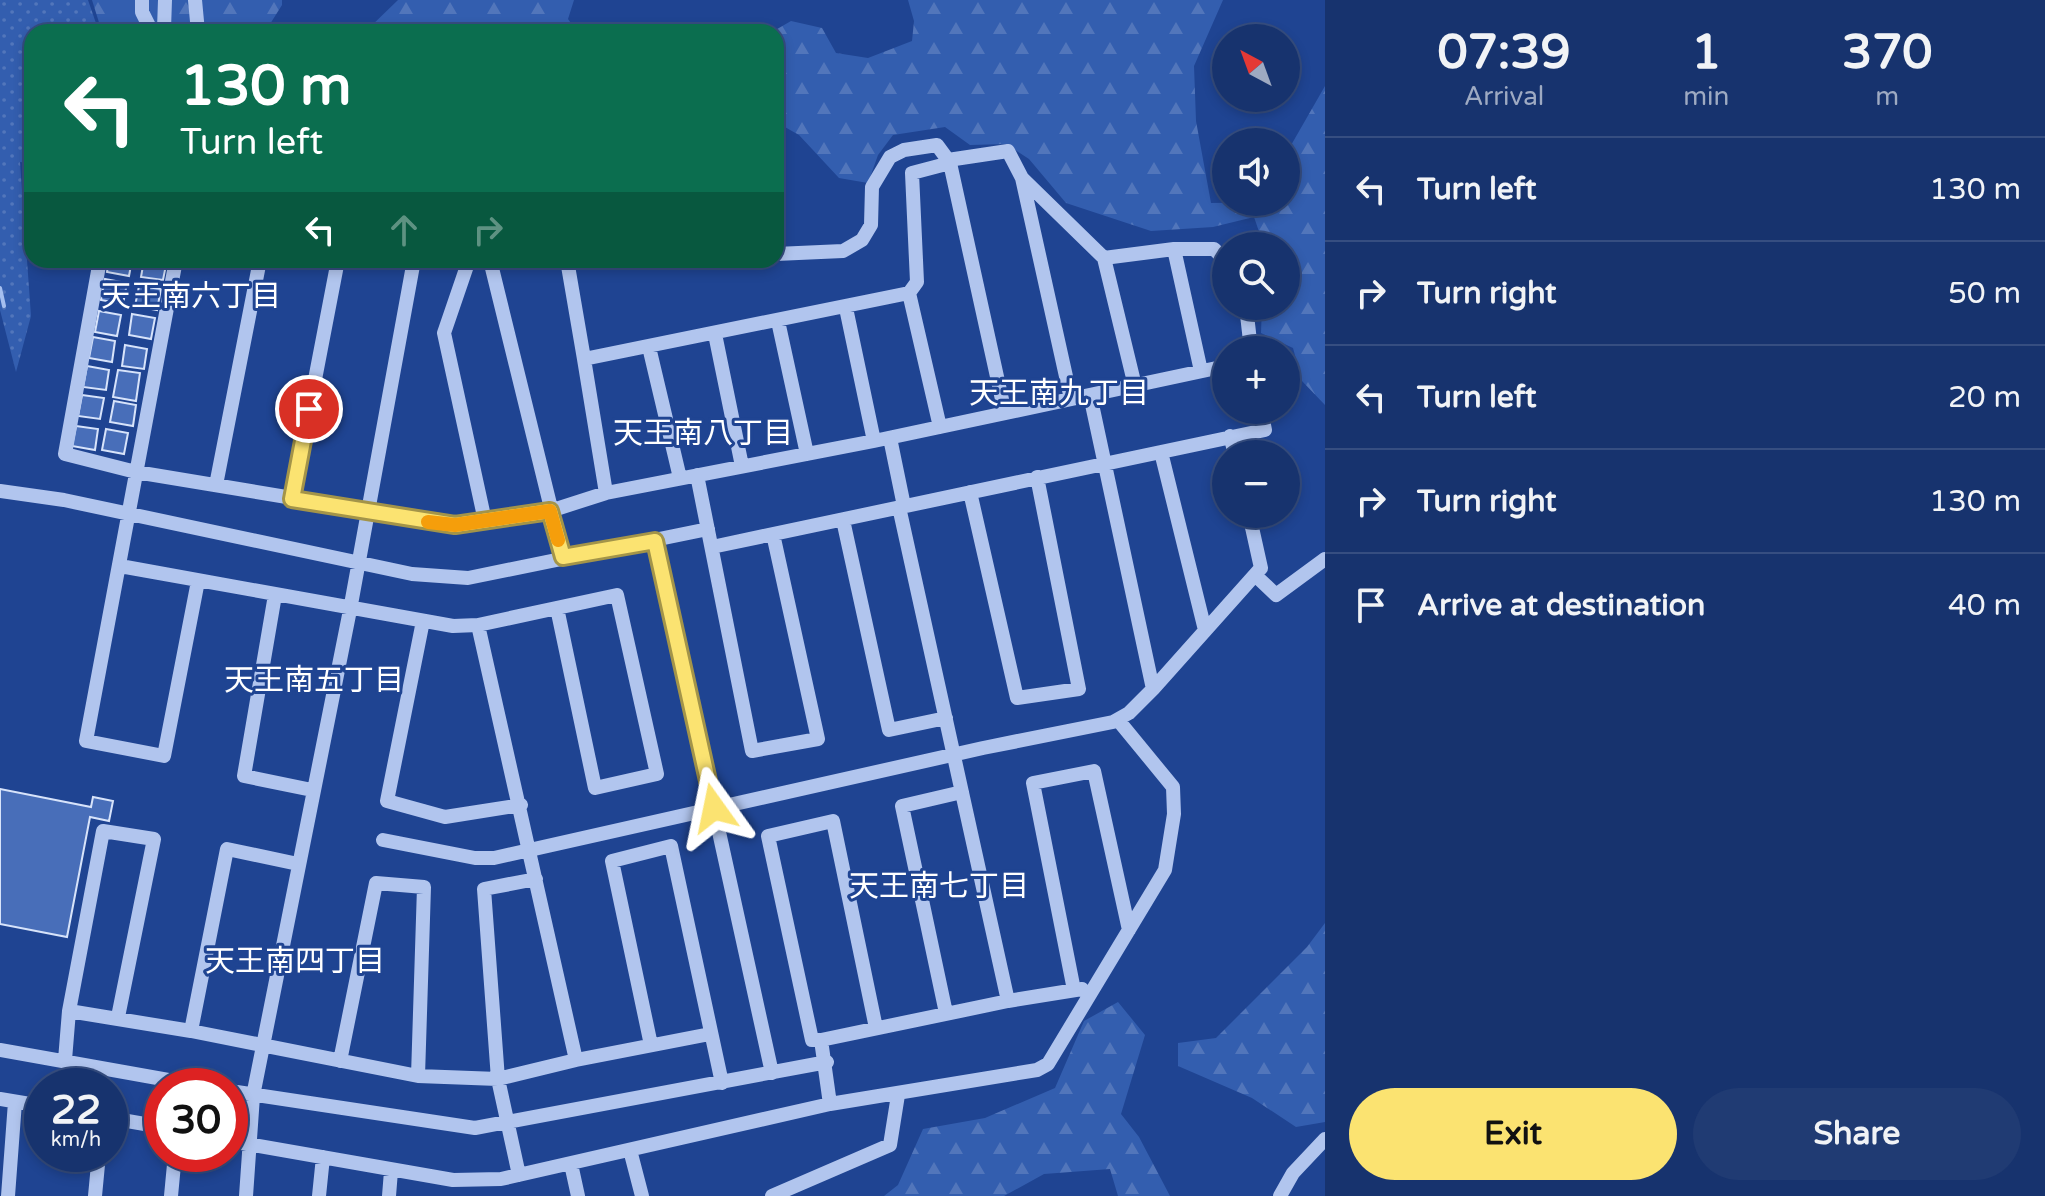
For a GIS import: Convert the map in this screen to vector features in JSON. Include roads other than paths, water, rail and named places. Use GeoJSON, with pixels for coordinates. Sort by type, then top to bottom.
{"type":"FeatureCollection","features":[{"type":"Feature","properties":{"kind":"street"},"geometry":{"type":"LineString","coordinates":[[142,0],[142,12],[148,24]]}},
{"type":"Feature","properties":{"kind":"street"},"geometry":{"type":"LineString","coordinates":[[164,24],[165,0]]}},
{"type":"Feature","properties":{"kind":"street"},"geometry":{"type":"LineString","coordinates":[[195,0],[197,24]]}},
{"type":"Feature","properties":{"kind":"street"},"geometry":{"type":"LineString","coordinates":[[784,254],[843,251],[862,240],[871,225],[872,187],[890,157],[904,150],[937,145],[949,162],[1005,413]]}},
{"type":"Feature","properties":{"kind":"street"},"geometry":{"type":"LineString","coordinates":[[584,359],[909,293],[917,282],[912,173],[949,162],[1008,151],[1022,178],[1071,399]]}},
{"type":"Feature","properties":{"kind":"street"},"geometry":{"type":"LineString","coordinates":[[1022,178],[1104,258],[1135,386]]}},
{"type":"Feature","properties":{"kind":"street"},"geometry":{"type":"LineString","coordinates":[[1104,258],[1174,249],[1212,249]]}},
{"type":"Feature","properties":{"kind":"street"},"geometry":{"type":"LineString","coordinates":[[1174,249],[1201,371]]}},
{"type":"Feature","properties":{"kind":"street"},"geometry":{"type":"LineString","coordinates":[[99,268],[65,454],[136,472],[367,513],[455,525],[550,511],[606,493],[890,438],[1212,369]]}},
{"type":"Feature","properties":{"kind":"street"},"geometry":{"type":"LineString","coordinates":[[174,268],[86,741],[164,756],[198,581]]}},
{"type":"Feature","properties":{"kind":"street"},"geometry":{"type":"LineString","coordinates":[[216,485],[258,268]]}},
{"type":"Feature","properties":{"kind":"street"},"geometry":{"type":"LineString","coordinates":[[292,499],[336,268]]}},
{"type":"Feature","properties":{"kind":"street"},"geometry":{"type":"LineString","coordinates":[[246,1196],[253,1096],[350,610],[356,562],[413,268]]}},
{"type":"Feature","properties":{"kind":"street"},"geometry":{"type":"LineString","coordinates":[[466,268],[444,333],[485,521]]}},
{"type":"Feature","properties":{"kind":"street"},"geometry":{"type":"LineString","coordinates":[[492,268],[563,557]]}},
{"type":"Feature","properties":{"kind":"street"},"geometry":{"type":"LineString","coordinates":[[568,268],[606,493]]}},
{"type":"Feature","properties":{"kind":"street"},"geometry":{"type":"LineString","coordinates":[[909,293],[940,427]]}},
{"type":"Feature","properties":{"kind":"street"},"geometry":{"type":"LineString","coordinates":[[846,308],[874,441]]}},
{"type":"Feature","properties":{"kind":"street"},"geometry":{"type":"LineString","coordinates":[[778,321],[807,454]]}},
{"type":"Feature","properties":{"kind":"street"},"geometry":{"type":"LineString","coordinates":[[715,334],[742,466]]}},
{"type":"Feature","properties":{"kind":"street"},"geometry":{"type":"LineString","coordinates":[[649,347],[680,478]]}},
{"type":"Feature","properties":{"kind":"street"},"geometry":{"type":"LineString","coordinates":[[1090,395],[1153,689]]}},
{"type":"Feature","properties":{"kind":"street"},"geometry":{"type":"LineString","coordinates":[[712,547],[1102,462],[1265,430],[1264,424]]}},
{"type":"Feature","properties":{"kind":"street"},"geometry":{"type":"LineString","coordinates":[[1230,436],[1231,440]]}},
{"type":"Feature","properties":{"kind":"street"},"geometry":{"type":"LineString","coordinates":[[890,438],[901,506],[1008,1001]]}},
{"type":"Feature","properties":{"kind":"street"},"geometry":{"type":"LineString","coordinates":[[1161,452],[1205,630]]}},
{"type":"Feature","properties":{"kind":"street"},"geometry":{"type":"LineString","coordinates":[[697,475],[752,751],[818,739],[773,534]]}},
{"type":"Feature","properties":{"kind":"street"},"geometry":{"type":"LineString","coordinates":[[970,492],[1017,698],[1079,689],[1037,477]]}},
{"type":"Feature","properties":{"kind":"street"},"geometry":{"type":"LineString","coordinates":[[0,491],[412,574],[468,578],[708,529]]}},
{"type":"Feature","properties":{"kind":"street"},"geometry":{"type":"LineString","coordinates":[[843,520],[889,730],[946,718]]}},
{"type":"Feature","properties":{"kind":"street"},"geometry":{"type":"LineString","coordinates":[[383,840],[475,858],[530,850],[1118,720],[1153,689],[1261,568],[1252,528]]}},
{"type":"Feature","properties":{"kind":"street"},"geometry":{"type":"LineString","coordinates":[[655,541],[772,1073]]}},
{"type":"Feature","properties":{"kind":"street"},"geometry":{"type":"LineString","coordinates":[[1255,575],[1276,595],[1325,559]]}},
{"type":"Feature","properties":{"kind":"street"},"geometry":{"type":"LineString","coordinates":[[120,566],[350,610],[453,626],[478,625],[617,595],[657,774],[595,788],[557,608]]}},
{"type":"Feature","properties":{"kind":"street"},"geometry":{"type":"LineString","coordinates":[[275,595],[244,776],[312,790]]}},
{"type":"Feature","properties":{"kind":"street"},"geometry":{"type":"LineString","coordinates":[[423,621],[387,801],[445,817],[521,805]]}},
{"type":"Feature","properties":{"kind":"street"},"geometry":{"type":"LineString","coordinates":[[478,625],[576,1060]]}},
{"type":"Feature","properties":{"kind":"street"},"geometry":{"type":"LineString","coordinates":[[248,1145],[453,1180],[501,1179],[830,1104],[1037,1070],[1048,1064],[1165,870],[1174,814],[1173,787],[1118,720]]}},
{"type":"Feature","properties":{"kind":"street"},"geometry":{"type":"LineString","coordinates":[[1074,990],[1033,783],[1094,771],[1129,930]]}},
{"type":"Feature","properties":{"kind":"street"},"geometry":{"type":"LineString","coordinates":[[946,1013],[902,806],[962,792]]}},
{"type":"Feature","properties":{"kind":"street"},"geometry":{"type":"LineString","coordinates":[[876,1028],[833,821],[768,836],[812,1040],[1095,987]]}},
{"type":"Feature","properties":{"kind":"street"},"geometry":{"type":"LineString","coordinates":[[65,1060],[69,1011],[103,831],[154,839],[118,1017]]}},
{"type":"Feature","properties":{"kind":"street"},"geometry":{"type":"LineString","coordinates":[[651,1045],[612,861],[671,846],[722,1083]]}},
{"type":"Feature","properties":{"kind":"street"},"geometry":{"type":"LineString","coordinates":[[191,1031],[227,849],[298,864]]}},
{"type":"Feature","properties":{"kind":"street"},"geometry":{"type":"LineString","coordinates":[[519,1175],[498,1079],[484,889],[536,879]]}},
{"type":"Feature","properties":{"kind":"street"},"geometry":{"type":"LineString","coordinates":[[340,1061],[376,883],[424,887],[418,1076]]}},
{"type":"Feature","properties":{"kind":"street"},"geometry":{"type":"LineString","coordinates":[[69,1011],[118,1017],[418,1076],[498,1079],[710,1034]]}},
{"type":"Feature","properties":{"kind":"street"},"geometry":{"type":"LineString","coordinates":[[821,1040],[827,1062],[830,1104]]}},
{"type":"Feature","properties":{"kind":"street"},"geometry":{"type":"LineString","coordinates":[[0,1050],[144,1075]]}},
{"type":"Feature","properties":{"kind":"street"},"geometry":{"type":"LineString","coordinates":[[248,1095],[475,1128],[827,1062]]}},
{"type":"Feature","properties":{"kind":"street"},"geometry":{"type":"LineString","coordinates":[[772,1196],[890,1145],[898,1095]]}},
{"type":"Feature","properties":{"kind":"street"},"geometry":{"type":"LineString","coordinates":[[8,1100],[8,1196]]}},
{"type":"Feature","properties":{"kind":"street"},"geometry":{"type":"LineString","coordinates":[[1280,1196],[1293,1173],[1325,1139]]}},
{"type":"Feature","properties":{"kind":"street"},"geometry":{"type":"LineString","coordinates":[[630,1150],[642,1196]]}},
{"type":"Feature","properties":{"kind":"street"},"geometry":{"type":"LineString","coordinates":[[319,1196],[323,1157]]}},
{"type":"Feature","properties":{"kind":"street"},"geometry":{"type":"LineString","coordinates":[[571,1164],[578,1196]]}},
{"type":"Feature","properties":{"kind":"street"},"geometry":{"type":"LineString","coordinates":[[389,1196],[391,1171]]}},
{"type":"Feature","properties":{"kind":"street"},"geometry":{"type":"LineString","coordinates":[[95,1196],[97,1172]]}},
{"type":"Feature","properties":{"kind":"street"},"geometry":{"type":"LineString","coordinates":[[171,1196],[173,1172]]}},
{"type":"Feature","properties":{"kind":"street"},"geometry":{"type":"LineString","coordinates":[[501,1179],[503,1196]]}},
{"type":"Feature","properties":{"kind":"street"},"geometry":{"type":"LineString","coordinates":[[452,1196],[453,1180]]}},
{"type":"Feature","properties":{"kind":"waterway"},"geometry":{"type":"LineString","coordinates":[[0,288],[4,306]]}},
{"type":"Feature","properties":{"kind":"district","name":"天王南六丁目"},"geometry":{"type":"Point","coordinates":[191,296]}},
{"type":"Feature","properties":{"kind":"district","name":"天王南九丁目"},"geometry":{"type":"Point","coordinates":[1059,393]}},
{"type":"Feature","properties":{"kind":"district","name":"天王南八丁目"},"geometry":{"type":"Point","coordinates":[703,433]}},
{"type":"Feature","properties":{"kind":"district","name":"天王南五丁目"},"geometry":{"type":"Point","coordinates":[314,680]}},
{"type":"Feature","properties":{"kind":"district","name":"天王南七丁目"},"geometry":{"type":"Point","coordinates":[939,886]}},
{"type":"Feature","properties":{"kind":"district","name":"天王南四丁目"},"geometry":{"type":"Point","coordinates":[295,961]}}]}
